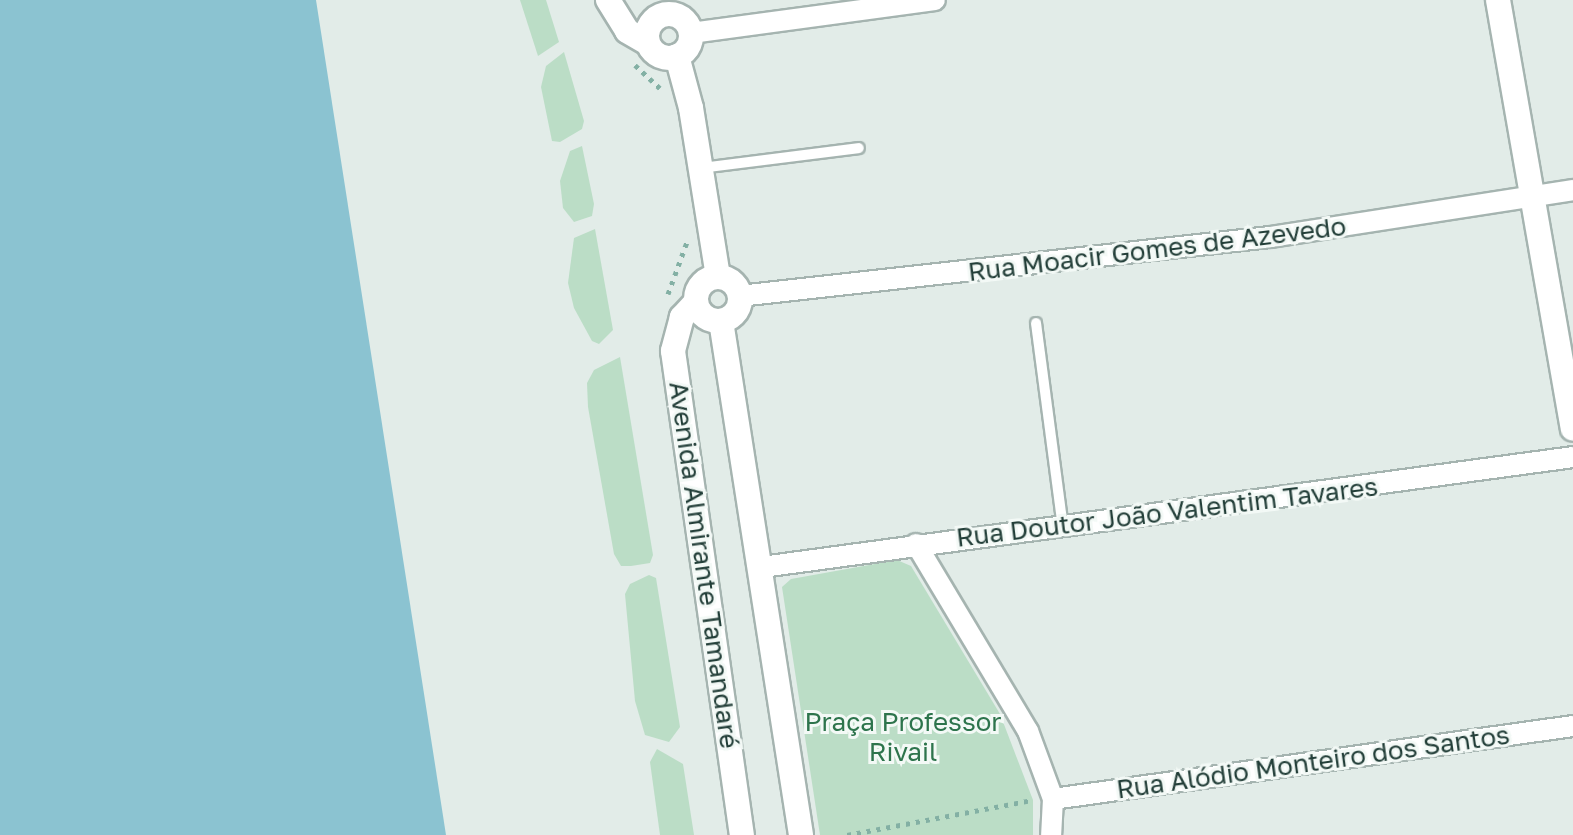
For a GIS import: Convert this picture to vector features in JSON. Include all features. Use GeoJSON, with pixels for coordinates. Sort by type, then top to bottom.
{"type":"FeatureCollection","features":[{"type":"Feature","properties":{"kind":"street"},"geometry":{"type":"LineString","coordinates":[[608,0],[627,31],[648,43],[661,57],[677,56],[689,45],[691,33],[684,19],[664,7],[651,21],[648,43]]}},
{"type":"Feature","properties":{"kind":"street"},"geometry":{"type":"LineString","coordinates":[[691,33],[935,0]]}},
{"type":"Feature","properties":{"kind":"street"},"geometry":{"type":"LineString","coordinates":[[1498,0],[1573,428]]}},
{"type":"Feature","properties":{"kind":"street"},"geometry":{"type":"LineString","coordinates":[[677,56],[701,168],[718,276]]}},
{"type":"Feature","properties":{"kind":"street","name":"Rua Moacir Gomes de Azevedo"},"geometry":{"type":"LineString","coordinates":[[739,296],[1270,237],[1573,190]]}},
{"type":"Feature","properties":{"kind":"street"},"geometry":{"type":"LineString","coordinates":[[718,276],[730,280],[739,296],[737,310],[721,321],[708,319],[696,302],[701,284],[718,276]]}},
{"type":"Feature","properties":{"kind":"street","name":"Avenida Almirante Tamandaré"},"geometry":{"type":"LineString","coordinates":[[696,302],[678,325],[673,351],[742,835]]}},
{"type":"Feature","properties":{"kind":"street","name":"Avenida Almirante Tamandaré"},"geometry":{"type":"LineString","coordinates":[[721,321],[762,567],[801,835]]}},
{"type":"Feature","properties":{"kind":"street","name":"Rua Doutor João Valentim Tavares"},"geometry":{"type":"LineString","coordinates":[[762,567],[1573,457]]}},
{"type":"Feature","properties":{"kind":"street"},"geometry":{"type":"LineString","coordinates":[[916,544],[1008,690],[1053,799],[1051,835]]}},
{"type":"Feature","properties":{"kind":"street","name":"Rua Alódio Monteiro dos Santos"},"geometry":{"type":"LineString","coordinates":[[1053,799],[1573,726]]}},
{"type":"Feature","properties":{"kind":"lane"},"geometry":{"type":"LineString","coordinates":[[701,168],[859,148]]}},
{"type":"Feature","properties":{"kind":"lane"},"geometry":{"type":"LineString","coordinates":[[1036,323],[1063,527]]}},
{"type":"Feature","properties":{"kind":"path"},"geometry":{"type":"LineString","coordinates":[[847,835],[1053,799]]}},
{"type":"Feature","properties":{"kind":"green space"},"geometry":{"type":"Polygon","coordinates":[[[520,0],[546,0],[559,42],[538,56],[520,0]]]}},
{"type":"Feature","properties":{"kind":"green space"},"geometry":{"type":"Polygon","coordinates":[[[564,52],[584,121],[582,129],[560,142],[552,141],[541,87],[546,66],[564,52]]]}},
{"type":"Feature","properties":{"kind":"green space"},"geometry":{"type":"Polygon","coordinates":[[[582,146],[594,204],[592,216],[574,222],[563,208],[560,181],[570,151],[582,146]]]}},
{"type":"Feature","properties":{"kind":"green space"},"geometry":{"type":"Polygon","coordinates":[[[595,229],[613,330],[599,344],[592,341],[574,308],[568,283],[574,238],[595,229]]]}},
{"type":"Feature","properties":{"kind":"green space"},"geometry":{"type":"Polygon","coordinates":[[[620,357],[653,555],[650,563],[631,566],[621,566],[614,554],[588,407],[587,383],[594,370],[620,357]]]}},
{"type":"Feature","properties":{"kind":"green space","name":"Praça Professor Rivail"},"geometry":{"type":"Polygon","coordinates":[[[897,560],[911,566],[1000,714],[1033,800],[1033,835],[820,835],[782,587],[791,579],[897,560]]]}},
{"type":"Feature","properties":{"kind":"green space"},"geometry":{"type":"Polygon","coordinates":[[[649,575],[656,578],[680,727],[669,742],[645,735],[635,701],[625,594],[630,584],[649,575]]]}},
{"type":"Feature","properties":{"kind":"green space"},"geometry":{"type":"Polygon","coordinates":[[[657,749],[683,764],[694,835],[660,835],[650,762],[657,749]]]}},
{"type":"Feature","properties":{"kind":"water"},"geometry":{"type":"Polygon","coordinates":[[[0,0],[316,0],[446,835],[0,835],[0,0]]]}}]}
